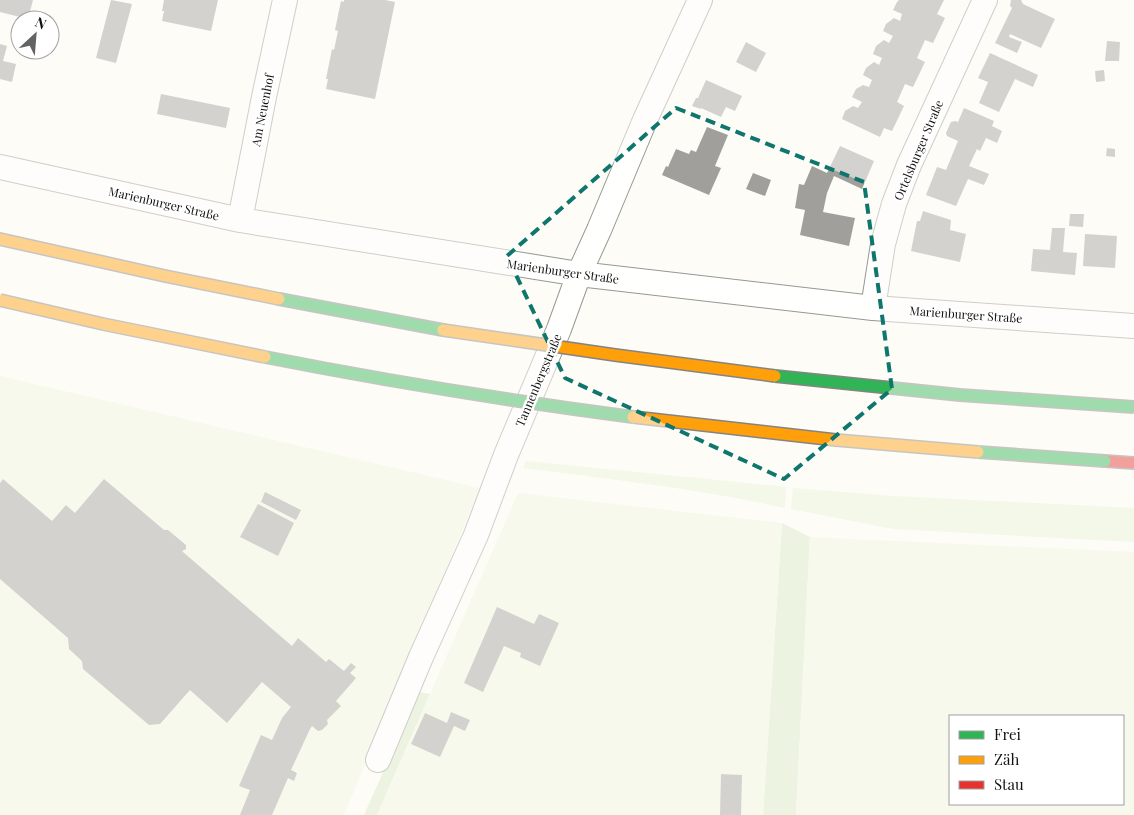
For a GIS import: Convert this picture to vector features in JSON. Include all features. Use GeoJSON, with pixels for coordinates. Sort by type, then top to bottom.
{"type":"FeatureCollection","features":[{"type":"Feature","properties":{"kind":"highway"},"geometry":{"type":"LineString","coordinates":[[0,239],[208,286],[325,309],[443,330],[576,350],[709,368],[843,383],[977,396],[1134,406]]}},
{"type":"Feature","properties":{"kind":"highway"},"geometry":{"type":"LineString","coordinates":[[0,300],[168,338],[300,364],[433,387],[567,407],[835,440],[970,452],[1134,463]]}},
{"type":"Feature","properties":{"kind":"street","name":"Am Neuenhof"},"geometry":{"type":"LineString","coordinates":[[240,220],[285,0]]}},
{"type":"Feature","properties":{"kind":"street","name":"Tannenbergstraße"},"geometry":{"type":"LineString","coordinates":[[378,760],[421,657],[476,535],[506,455],[645,120],[700,0]]}},
{"type":"Feature","properties":{"kind":"street","name":"Ortelsburger Straße"},"geometry":{"type":"LineString","coordinates":[[874,308],[883,244],[894,204],[909,164],[985,0]]}},
{"type":"Feature","properties":{"kind":"street","name":"Marienburger Straße"},"geometry":{"type":"LineString","coordinates":[[0,166],[240,220],[580,274],[874,308],[1134,326]]}},
{"type":"Feature","properties":{"kind":"highlighted area"},"geometry":{"type":"Polygon","coordinates":[[[676,108],[864,182],[892,389],[784,479],[565,378],[507,256],[676,108]]]}},
{"type":"Feature","properties":{"kind":"green space"},"geometry":{"type":"Polygon","coordinates":[[[0,376],[480,488],[344,815],[0,815],[0,376]]]}},
{"type":"Feature","properties":{"kind":"green space"},"geometry":{"type":"Polygon","coordinates":[[[526,461],[786,487],[785,508],[687,490],[523,468],[526,461]]]}},
{"type":"Feature","properties":{"kind":"green space"},"geometry":{"type":"Polygon","coordinates":[[[793,488],[893,496],[1134,508],[1134,542],[893,529],[791,509],[793,488]]]}},
{"type":"Feature","properties":{"kind":"green space"},"geometry":{"type":"Polygon","coordinates":[[[518,493],[782,523],[763,815],[377,815],[518,493]]]}},
{"type":"Feature","properties":{"kind":"green space"},"geometry":{"type":"Polygon","coordinates":[[[782,523],[810,537],[796,815],[763,815],[782,523]]]}},
{"type":"Feature","properties":{"kind":"green space"},"geometry":{"type":"Polygon","coordinates":[[[810,537],[1134,552],[1134,815],[796,815],[810,537]]]}},
{"type":"Feature","properties":{"kind":"green space"},"geometry":{"type":"Polygon","coordinates":[[[419,692],[430,694],[377,815],[364,815],[419,692]]]}},
{"type":"Feature","properties":{"kind":"building"},"geometry":{"type":"Polygon","coordinates":[[[0,0],[33,0],[30,10],[10,10],[10,14],[0,12],[0,0]]]}},
{"type":"Feature","properties":{"kind":"building"},"geometry":{"type":"Polygon","coordinates":[[[111,0],[132,4],[116,63],[96,58],[111,0]]]}},
{"type":"Feature","properties":{"kind":"building"},"geometry":{"type":"Polygon","coordinates":[[[164,0],[218,0],[211,31],[162,21],[164,0]]]}},
{"type":"Feature","properties":{"kind":"building"},"geometry":{"type":"Polygon","coordinates":[[[344,0],[385,0],[395,2],[375,99],[326,89],[332,49],[334,50],[338,31],[335,30],[341,1],[344,2],[344,0]]]}},
{"type":"Feature","properties":{"kind":"building"},"geometry":{"type":"Polygon","coordinates":[[[899,0],[944,0],[937,14],[945,18],[933,43],[925,40],[917,58],[925,62],[913,87],[905,84],[897,102],[904,106],[892,131],[884,128],[880,137],[842,119],[845,111],[853,106],[858,108],[862,102],[852,97],[856,89],[863,85],[869,87],[872,80],[863,75],[866,68],[874,62],[879,65],[882,58],[873,54],[876,46],[884,40],[889,43],[893,36],[883,31],[886,24],[894,18],[900,21],[902,14],[893,10],[899,0]]]}},
{"type":"Feature","properties":{"kind":"building"},"geometry":{"type":"Polygon","coordinates":[[[1011,0],[1021,0],[1023,4],[1055,19],[1041,48],[1010,34],[1009,37],[1022,42],[1017,53],[995,43],[1012,8],[1010,6],[1011,0]]]}},
{"type":"Feature","properties":{"kind":"building"},"geometry":{"type":"Polygon","coordinates":[[[1107,41],[1120,42],[1119,61],[1105,61],[1107,41]]]}},
{"type":"Feature","properties":{"kind":"building"},"geometry":{"type":"Polygon","coordinates":[[[746,42],[766,53],[756,72],[736,62],[746,42]]]}},
{"type":"Feature","properties":{"kind":"building"},"geometry":{"type":"Polygon","coordinates":[[[0,44],[7,46],[3,61],[16,64],[12,82],[0,79],[0,44]]]}},
{"type":"Feature","properties":{"kind":"building"},"geometry":{"type":"Polygon","coordinates":[[[990,53],[1038,75],[1033,87],[1015,79],[999,112],[979,103],[988,82],[978,78],[990,53]]]}},
{"type":"Feature","properties":{"kind":"building"},"geometry":{"type":"Polygon","coordinates":[[[1104,70],[1105,81],[1096,82],[1095,71],[1104,70]]]}},
{"type":"Feature","properties":{"kind":"building"},"geometry":{"type":"Polygon","coordinates":[[[706,80],[742,96],[735,111],[726,107],[721,117],[692,106],[706,80]]]}},
{"type":"Feature","properties":{"kind":"building"},"geometry":{"type":"Polygon","coordinates":[[[161,94],[230,108],[226,128],[157,114],[161,94]]]}},
{"type":"Feature","properties":{"kind":"building"},"geometry":{"type":"Polygon","coordinates":[[[964,108],[994,121],[992,126],[1002,131],[997,143],[986,138],[980,151],[977,149],[969,166],[989,174],[984,185],[968,179],[956,206],[926,195],[937,167],[946,170],[958,141],[947,136],[946,133],[951,122],[958,122],[964,108]]]}},
{"type":"Feature","properties":{"kind":"building"},"geometry":{"type":"Polygon","coordinates":[[[707,127],[728,135],[715,166],[721,168],[709,195],[662,175],[676,149],[689,154],[691,150],[696,152],[707,127]]]}},
{"type":"Feature","properties":{"kind":"building"},"geometry":{"type":"Polygon","coordinates":[[[840,146],[874,161],[862,189],[834,176],[827,193],[823,212],[855,218],[849,246],[800,235],[805,210],[795,208],[799,184],[804,185],[812,166],[827,173],[840,146]]]}},
{"type":"Feature","properties":{"kind":"building"},"geometry":{"type":"Polygon","coordinates":[[[1107,148],[1115,149],[1115,157],[1106,156],[1107,148]]]}},
{"type":"Feature","properties":{"kind":"building"},"geometry":{"type":"Polygon","coordinates":[[[753,173],[771,180],[765,196],[746,189],[753,173]]]}},
{"type":"Feature","properties":{"kind":"building"},"geometry":{"type":"Polygon","coordinates":[[[923,211],[951,220],[950,230],[966,234],[960,262],[911,251],[917,221],[920,221],[923,211]]]}},
{"type":"Feature","properties":{"kind":"building"},"geometry":{"type":"Polygon","coordinates":[[[1070,214],[1084,214],[1083,227],[1069,226],[1070,214]]]}},
{"type":"Feature","properties":{"kind":"building"},"geometry":{"type":"Polygon","coordinates":[[[1052,228],[1065,228],[1063,252],[1077,253],[1075,275],[1031,271],[1033,249],[1050,250],[1052,228]]]}},
{"type":"Feature","properties":{"kind":"building"},"geometry":{"type":"Polygon","coordinates":[[[1085,234],[1117,236],[1115,268],[1083,266],[1085,234]]]}},
{"type":"Feature","properties":{"kind":"building"},"geometry":{"type":"Polygon","coordinates":[[[3,479],[52,521],[66,505],[75,513],[104,479],[164,530],[168,530],[186,545],[186,549],[183,552],[292,646],[298,638],[326,662],[329,659],[344,671],[351,663],[356,667],[350,673],[356,678],[336,701],[341,706],[327,720],[328,724],[322,730],[318,731],[312,726],[310,729],[291,770],[297,773],[294,781],[288,778],[272,815],[240,815],[250,790],[239,786],[261,735],[272,740],[282,718],[291,707],[262,682],[227,723],[190,690],[160,724],[149,725],[83,669],[82,661],[69,649],[68,638],[0,579],[0,483],[3,479]]]}},
{"type":"Feature","properties":{"kind":"building"},"geometry":{"type":"Polygon","coordinates":[[[265,492],[301,510],[296,520],[261,502],[265,492]]]}},
{"type":"Feature","properties":{"kind":"building"},"geometry":{"type":"Polygon","coordinates":[[[258,504],[294,523],[278,556],[240,537],[258,504]]]}},
{"type":"Feature","properties":{"kind":"building"},"geometry":{"type":"Polygon","coordinates":[[[497,607],[534,624],[539,614],[559,623],[540,666],[520,657],[521,653],[504,646],[483,692],[464,683],[497,607]]]}},
{"type":"Feature","properties":{"kind":"building"},"geometry":{"type":"Polygon","coordinates":[[[451,712],[470,720],[465,731],[454,726],[440,757],[411,744],[425,713],[447,723],[451,712]]]}},
{"type":"Feature","properties":{"kind":"building"},"geometry":{"type":"Polygon","coordinates":[[[721,774],[742,775],[741,815],[720,815],[721,774]]]}},
{"type":"Feature","properties":{"kind":"traffic: fast"},"geometry":{"type":"LineString","coordinates":[[279,299],[443,330]]}},
{"type":"Feature","properties":{"kind":"traffic: fast"},"geometry":{"type":"LineString","coordinates":[[265,357],[449,390],[633,417]]}},
{"type":"Feature","properties":{"kind":"traffic: fast"},"geometry":{"type":"LineString","coordinates":[[775,376],[960,395],[1134,407]]}},
{"type":"Feature","properties":{"kind":"traffic: fast"},"geometry":{"type":"LineString","coordinates":[[978,452],[1105,461]]}},
{"type":"Feature","properties":{"kind":"traffic: slow"},"geometry":{"type":"LineString","coordinates":[[0,239],[279,299]]}},
{"type":"Feature","properties":{"kind":"traffic: slow"},"geometry":{"type":"LineString","coordinates":[[0,300],[103,324],[265,357]]}},
{"type":"Feature","properties":{"kind":"traffic: slow"},"geometry":{"type":"LineString","coordinates":[[443,330],[775,376]]}},
{"type":"Feature","properties":{"kind":"traffic: slow"},"geometry":{"type":"LineString","coordinates":[[633,417],[836,440],[978,452]]}},
{"type":"Feature","properties":{"kind":"traffic: jam"},"geometry":{"type":"LineString","coordinates":[[1105,461],[1134,463]]}}]}
